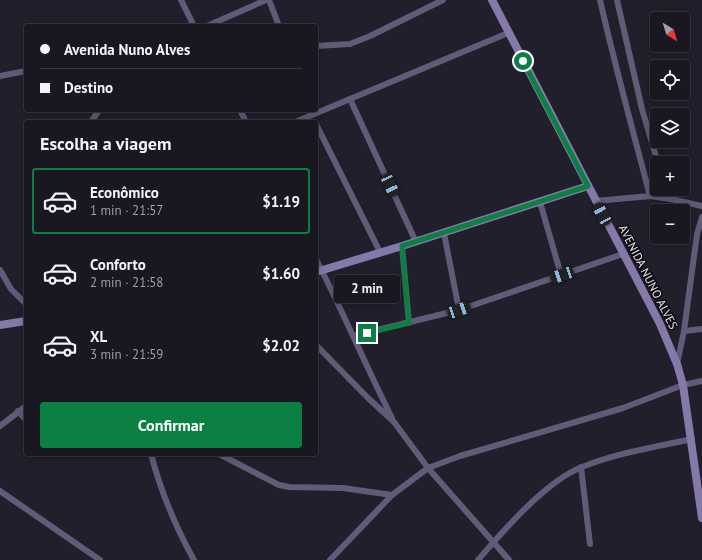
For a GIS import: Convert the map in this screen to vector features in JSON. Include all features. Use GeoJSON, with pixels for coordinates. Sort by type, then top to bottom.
{"type":"FeatureCollection","features":[{"type":"Feature","properties":{"kind":"street"},"geometry":{"type":"LineString","coordinates":[[181,0],[193,24]]}},
{"type":"Feature","properties":{"kind":"street"},"geometry":{"type":"LineString","coordinates":[[212,24],[266,0]]}},
{"type":"Feature","properties":{"kind":"street"},"geometry":{"type":"LineString","coordinates":[[269,0],[278,24]]}},
{"type":"Feature","properties":{"kind":"street"},"geometry":{"type":"LineString","coordinates":[[318,46],[350,44],[370,36],[443,0]]}},
{"type":"Feature","properties":{"kind":"street","name":"AVENIDA NUNO ALVES"},"geometry":{"type":"LineString","coordinates":[[492,0],[660,324],[677,364],[683,385],[692,439],[702,518]]}},
{"type":"Feature","properties":{"kind":"street"},"geometry":{"type":"LineString","coordinates":[[600,0],[619,84],[637,144],[650,196]]}},
{"type":"Feature","properties":{"kind":"street"},"geometry":{"type":"LineString","coordinates":[[617,0],[642,109],[656,156]]}},
{"type":"Feature","properties":{"kind":"street"},"geometry":{"type":"LineString","coordinates":[[318,110],[350,99],[508,33]]}},
{"type":"Feature","properties":{"kind":"street"},"geometry":{"type":"LineString","coordinates":[[0,76],[24,71]]}},
{"type":"Feature","properties":{"kind":"street"},"geometry":{"type":"LineString","coordinates":[[350,99],[416,242]]}},
{"type":"Feature","properties":{"kind":"street"},"geometry":{"type":"LineString","coordinates":[[299,120],[311,113]]}},
{"type":"Feature","properties":{"kind":"street"},"geometry":{"type":"LineString","coordinates":[[318,127],[380,252]]}},
{"type":"Feature","properties":{"kind":"street"},"geometry":{"type":"LineString","coordinates":[[394,422],[339,303],[319,271],[416,242],[588,186]]}},
{"type":"Feature","properties":{"kind":"street"},"geometry":{"type":"LineString","coordinates":[[595,201],[650,196],[702,206]]}},
{"type":"Feature","properties":{"kind":"street"},"geometry":{"type":"LineString","coordinates":[[540,202],[562,275]]}},
{"type":"Feature","properties":{"kind":"street"},"geometry":{"type":"LineString","coordinates":[[677,364],[684,331],[687,294],[702,217]]}},
{"type":"Feature","properties":{"kind":"street"},"geometry":{"type":"LineString","coordinates":[[444,233],[459,310]]}},
{"type":"Feature","properties":{"kind":"street"},"geometry":{"type":"LineString","coordinates":[[402,246],[409,323]]}},
{"type":"Feature","properties":{"kind":"street"},"geometry":{"type":"LineString","coordinates":[[353,336],[459,310],[623,254]]}},
{"type":"Feature","properties":{"kind":"street"},"geometry":{"type":"LineString","coordinates":[[0,270],[11,289],[24,302]]}},
{"type":"Feature","properties":{"kind":"street"},"geometry":{"type":"LineString","coordinates":[[0,325],[24,321]]}},
{"type":"Feature","properties":{"kind":"street"},"geometry":{"type":"LineString","coordinates":[[684,331],[702,329]]}},
{"type":"Feature","properties":{"kind":"street"},"geometry":{"type":"LineString","coordinates":[[318,347],[394,422],[428,468],[509,560]]}},
{"type":"Feature","properties":{"kind":"street"},"geometry":{"type":"LineString","coordinates":[[330,560],[392,495],[428,468],[460,456],[623,408],[683,385],[702,381]]}},
{"type":"Feature","properties":{"kind":"street"},"geometry":{"type":"LineString","coordinates":[[0,426],[24,407]]}},
{"type":"Feature","properties":{"kind":"street"},"geometry":{"type":"LineString","coordinates":[[18,411],[24,418]]}},
{"type":"Feature","properties":{"kind":"street"},"geometry":{"type":"LineString","coordinates":[[478,560],[536,497],[581,467],[618,456],[692,439]]}},
{"type":"Feature","properties":{"kind":"street"},"geometry":{"type":"LineString","coordinates":[[151,456],[158,483],[173,521],[194,560]]}},
{"type":"Feature","properties":{"kind":"street"},"geometry":{"type":"LineString","coordinates":[[223,456],[284,486],[343,488],[392,495]]}},
{"type":"Feature","properties":{"kind":"street"},"geometry":{"type":"LineString","coordinates":[[581,467],[590,544]]}},
{"type":"Feature","properties":{"kind":"street"},"geometry":{"type":"LineString","coordinates":[[0,491],[100,560]]}},
{"type":"Feature","properties":{"kind":"route"},"geometry":{"type":"LineString","coordinates":[[367,333],[409,323],[402,246],[521,209],[588,186],[523,61]]}}]}
